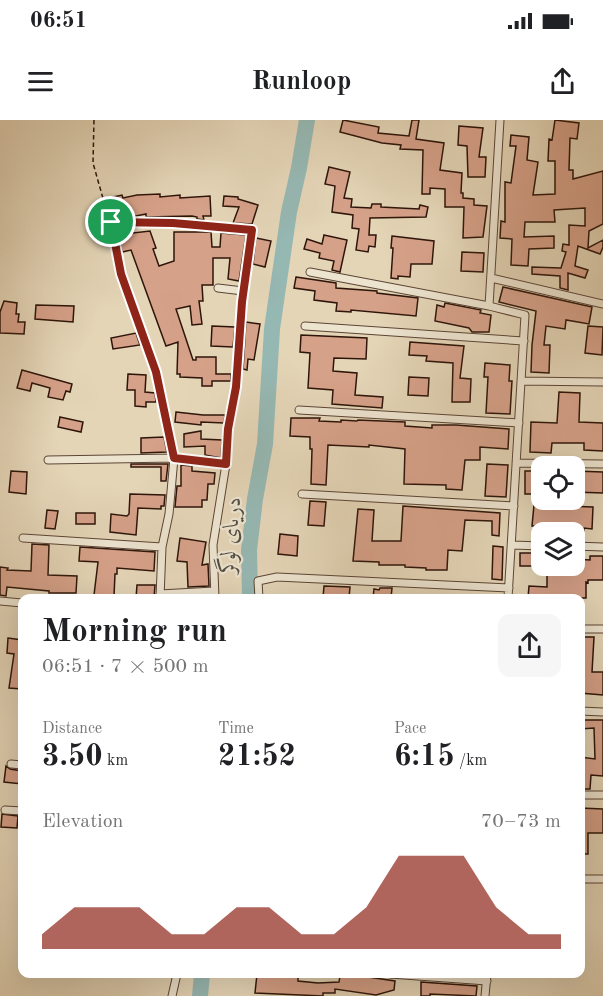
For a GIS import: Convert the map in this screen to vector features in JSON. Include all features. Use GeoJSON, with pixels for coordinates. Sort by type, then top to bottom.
{"type":"FeatureCollection","features":[{"type":"Feature","properties":{"kind":"street"},"geometry":{"type":"LineString","coordinates":[[489,306],[500,120]]}},
{"type":"Feature","properties":{"kind":"street"},"geometry":{"type":"LineString","coordinates":[[160,594],[162,547],[169,514],[174,458],[156,372],[121,274],[111,222],[173,223],[252,230],[243,291],[236,387],[228,429],[226,464],[213,545],[214,594]]}},
{"type":"Feature","properties":{"kind":"street"},"geometry":{"type":"LineString","coordinates":[[310,272],[525,315],[508,594]]}},
{"type":"Feature","properties":{"kind":"street"},"geometry":{"type":"LineString","coordinates":[[491,278],[603,304]]}},
{"type":"Feature","properties":{"kind":"street"},"geometry":{"type":"LineString","coordinates":[[218,288],[243,291]]}},
{"type":"Feature","properties":{"kind":"street"},"geometry":{"type":"LineString","coordinates":[[305,326],[524,341]]}},
{"type":"Feature","properties":{"kind":"street"},"geometry":{"type":"LineString","coordinates":[[521,381],[603,382]]}},
{"type":"Feature","properties":{"kind":"street"},"geometry":{"type":"LineString","coordinates":[[299,410],[519,423]]}},
{"type":"Feature","properties":{"kind":"street"},"geometry":{"type":"LineString","coordinates":[[48,460],[174,458],[226,464]]}},
{"type":"Feature","properties":{"kind":"street"},"geometry":{"type":"LineString","coordinates":[[516,463],[603,464]]}},
{"type":"Feature","properties":{"kind":"street"},"geometry":{"type":"LineString","coordinates":[[302,494],[514,506]]}},
{"type":"Feature","properties":{"kind":"street"},"geometry":{"type":"LineString","coordinates":[[23,538],[162,547]]}},
{"type":"Feature","properties":{"kind":"street"},"geometry":{"type":"LineString","coordinates":[[512,545],[531,546]]}},
{"type":"Feature","properties":{"kind":"street"},"geometry":{"type":"LineString","coordinates":[[585,546],[603,547]]}},
{"type":"Feature","properties":{"kind":"street"},"geometry":{"type":"LineString","coordinates":[[259,594],[258,581],[277,577],[509,588]]}},
{"type":"Feature","properties":{"kind":"street"},"geometry":{"type":"LineString","coordinates":[[0,601],[18,603]]}},
{"type":"Feature","properties":{"kind":"street"},"geometry":{"type":"LineString","coordinates":[[585,629],[603,629]]}},
{"type":"Feature","properties":{"kind":"street"},"geometry":{"type":"LineString","coordinates":[[585,711],[603,711]]}},
{"type":"Feature","properties":{"kind":"street"},"geometry":{"type":"LineString","coordinates":[[11,764],[18,765]]}},
{"type":"Feature","properties":{"kind":"street"},"geometry":{"type":"LineString","coordinates":[[585,795],[603,795]]}},
{"type":"Feature","properties":{"kind":"street"},"geometry":{"type":"LineString","coordinates":[[5,810],[18,811]]}},
{"type":"Feature","properties":{"kind":"street"},"geometry":{"type":"LineString","coordinates":[[585,879],[603,879]]}},
{"type":"Feature","properties":{"kind":"street"},"geometry":{"type":"LineString","coordinates":[[172,996],[176,978]]}},
{"type":"Feature","properties":{"kind":"street"},"geometry":{"type":"LineString","coordinates":[[485,996],[487,978]]}},
{"type":"Feature","properties":{"kind":"path"},"geometry":{"type":"LineString","coordinates":[[94,120],[93,163],[100,193],[111,222]]}},
{"type":"Feature","properties":{"kind":"building"},"geometry":{"type":"Polygon","coordinates":[[[343,120],[379,127],[378,133],[409,136],[412,120],[419,120],[416,139],[444,143],[440,170],[462,173],[463,198],[474,199],[474,205],[487,206],[483,237],[463,238],[464,207],[445,207],[445,189],[430,188],[430,194],[422,194],[423,150],[400,149],[401,145],[382,143],[340,132],[343,120]]]}},
{"type":"Feature","properties":{"kind":"building"},"geometry":{"type":"Polygon","coordinates":[[[555,120],[579,123],[577,139],[570,138],[569,170],[573,170],[573,179],[603,171],[603,224],[589,231],[588,248],[603,240],[603,247],[600,254],[578,246],[575,266],[588,270],[585,278],[568,273],[568,290],[560,288],[560,276],[532,274],[532,267],[561,268],[566,252],[562,251],[563,244],[569,245],[569,225],[585,226],[585,208],[554,210],[555,222],[525,222],[524,237],[554,236],[554,248],[529,249],[528,266],[511,265],[512,239],[500,238],[501,221],[505,222],[505,182],[511,183],[516,146],[510,146],[511,135],[529,137],[527,160],[538,162],[533,195],[555,194],[555,161],[548,161],[549,139],[552,140],[555,120]]]}},
{"type":"Feature","properties":{"kind":"building"},"geometry":{"type":"Polygon","coordinates":[[[459,126],[483,128],[479,157],[486,157],[485,177],[468,177],[467,146],[458,145],[459,126]]]}},
{"type":"Feature","properties":{"kind":"building"},"geometry":{"type":"Polygon","coordinates":[[[329,167],[350,172],[344,198],[352,199],[351,207],[371,208],[372,204],[381,204],[381,207],[419,209],[420,205],[428,207],[426,217],[370,218],[369,235],[376,235],[375,247],[369,246],[368,252],[356,250],[359,229],[352,228],[353,215],[332,212],[335,186],[325,184],[329,167]]]}},
{"type":"Feature","properties":{"kind":"building"},"geometry":{"type":"Polygon","coordinates":[[[160,194],[160,197],[180,195],[180,198],[210,196],[211,216],[203,216],[204,220],[192,216],[146,217],[146,214],[131,217],[129,210],[112,215],[108,198],[122,195],[123,198],[160,194]]]}},
{"type":"Feature","properties":{"kind":"building"},"geometry":{"type":"Polygon","coordinates":[[[224,196],[238,197],[238,199],[258,205],[252,224],[233,223],[239,207],[223,206],[224,196]]]}},
{"type":"Feature","properties":{"kind":"building"},"geometry":{"type":"Polygon","coordinates":[[[132,230],[133,233],[150,231],[159,266],[174,261],[174,232],[211,232],[212,247],[220,247],[221,233],[246,235],[239,281],[228,279],[230,258],[213,258],[213,285],[202,285],[203,301],[199,301],[202,324],[192,325],[190,306],[176,309],[193,360],[196,360],[196,357],[216,357],[216,374],[231,374],[231,381],[212,381],[212,386],[202,386],[202,378],[180,377],[180,374],[177,374],[178,342],[166,346],[131,250],[122,252],[119,233],[132,230]]]}},
{"type":"Feature","properties":{"kind":"building"},"geometry":{"type":"Polygon","coordinates":[[[324,235],[347,240],[340,272],[332,270],[334,261],[319,258],[320,253],[304,249],[307,239],[322,244],[324,235]]]}},
{"type":"Feature","properties":{"kind":"building"},"geometry":{"type":"Polygon","coordinates":[[[392,236],[434,241],[432,264],[411,264],[410,277],[391,278],[392,236]]]}},
{"type":"Feature","properties":{"kind":"building"},"geometry":{"type":"Polygon","coordinates":[[[256,238],[271,241],[265,267],[253,264],[256,238]]]}},
{"type":"Feature","properties":{"kind":"building"},"geometry":{"type":"Polygon","coordinates":[[[462,252],[484,253],[483,272],[461,271],[462,252]]]}},
{"type":"Feature","properties":{"kind":"building"},"geometry":{"type":"Polygon","coordinates":[[[296,277],[336,283],[336,288],[377,291],[377,293],[418,298],[416,316],[351,310],[351,312],[336,311],[337,303],[314,300],[315,291],[294,288],[296,277]]]}},
{"type":"Feature","properties":{"kind":"building"},"geometry":{"type":"Polygon","coordinates":[[[503,287],[592,307],[589,324],[566,320],[565,329],[546,326],[544,345],[550,345],[549,373],[531,372],[536,311],[499,302],[503,287]]]}},
{"type":"Feature","properties":{"kind":"building"},"geometry":{"type":"Polygon","coordinates":[[[4,301],[17,303],[18,322],[25,322],[24,334],[0,333],[0,312],[4,301]]]}},
{"type":"Feature","properties":{"kind":"building"},"geometry":{"type":"Polygon","coordinates":[[[445,303],[481,310],[480,313],[491,315],[489,332],[472,332],[469,328],[435,321],[437,305],[444,307],[445,303]]]}},
{"type":"Feature","properties":{"kind":"building"},"geometry":{"type":"Polygon","coordinates":[[[36,305],[74,306],[73,322],[35,319],[36,305]]]}},
{"type":"Feature","properties":{"kind":"building"},"geometry":{"type":"Polygon","coordinates":[[[246,322],[260,324],[254,360],[248,359],[247,370],[243,369],[246,322]]]}},
{"type":"Feature","properties":{"kind":"building"},"geometry":{"type":"Polygon","coordinates":[[[212,326],[235,327],[233,347],[211,346],[212,326]]]}},
{"type":"Feature","properties":{"kind":"building"},"geometry":{"type":"Polygon","coordinates":[[[588,326],[603,327],[602,355],[585,353],[588,326]]]}},
{"type":"Feature","properties":{"kind":"building"},"geometry":{"type":"Polygon","coordinates":[[[136,333],[140,345],[113,349],[111,338],[136,333]]]}},
{"type":"Feature","properties":{"kind":"building"},"geometry":{"type":"Polygon","coordinates":[[[301,335],[367,338],[366,359],[334,358],[333,371],[357,373],[355,395],[383,397],[382,408],[332,404],[333,390],[308,388],[310,353],[300,352],[301,335]]]}},
{"type":"Feature","properties":{"kind":"building"},"geometry":{"type":"Polygon","coordinates":[[[410,342],[464,346],[460,378],[471,379],[470,402],[452,402],[453,363],[426,361],[427,356],[409,355],[410,342]]]}},
{"type":"Feature","properties":{"kind":"building"},"geometry":{"type":"Polygon","coordinates":[[[485,363],[510,365],[509,381],[512,381],[510,414],[486,413],[488,377],[484,377],[485,363]]]}},
{"type":"Feature","properties":{"kind":"building"},"geometry":{"type":"Polygon","coordinates":[[[22,370],[72,384],[70,392],[66,391],[63,400],[48,397],[50,388],[32,383],[30,391],[17,388],[22,370]]]}},
{"type":"Feature","properties":{"kind":"building"},"geometry":{"type":"Polygon","coordinates":[[[128,374],[146,375],[145,392],[155,393],[156,402],[146,402],[146,407],[135,406],[135,390],[127,390],[128,374]]]}},
{"type":"Feature","properties":{"kind":"building"},"geometry":{"type":"Polygon","coordinates":[[[409,377],[429,378],[428,396],[408,395],[409,377]]]}},
{"type":"Feature","properties":{"kind":"building"},"geometry":{"type":"Polygon","coordinates":[[[559,392],[580,393],[579,422],[603,423],[603,451],[584,450],[584,443],[552,443],[551,453],[530,452],[531,422],[557,423],[559,392]]]}},
{"type":"Feature","properties":{"kind":"building"},"geometry":{"type":"Polygon","coordinates":[[[176,412],[225,415],[224,423],[201,422],[201,425],[175,422],[176,412]]]}},
{"type":"Feature","properties":{"kind":"building"},"geometry":{"type":"Polygon","coordinates":[[[60,417],[83,422],[81,432],[58,427],[60,417]]]}},
{"type":"Feature","properties":{"kind":"building"},"geometry":{"type":"Polygon","coordinates":[[[291,418],[320,418],[319,421],[341,422],[341,420],[358,420],[405,422],[405,426],[432,428],[432,425],[456,425],[509,429],[508,449],[480,447],[480,460],[465,460],[462,490],[446,489],[446,485],[404,484],[405,449],[369,445],[369,447],[328,445],[326,485],[311,484],[310,437],[290,436],[291,418]]]}},
{"type":"Feature","properties":{"kind":"building"},"geometry":{"type":"Polygon","coordinates":[[[201,431],[201,439],[222,440],[221,458],[205,455],[205,446],[184,447],[184,434],[201,431]]]}},
{"type":"Feature","properties":{"kind":"building"},"geometry":{"type":"Polygon","coordinates":[[[164,437],[167,452],[141,453],[141,438],[164,437]]]}},
{"type":"Feature","properties":{"kind":"building"},"geometry":{"type":"Polygon","coordinates":[[[131,464],[168,464],[166,481],[161,481],[161,467],[131,467],[131,464]]]}},
{"type":"Feature","properties":{"kind":"building"},"geometry":{"type":"Polygon","coordinates":[[[487,464],[508,465],[506,497],[485,496],[487,464]]]}},
{"type":"Feature","properties":{"kind":"building"},"geometry":{"type":"Polygon","coordinates":[[[181,465],[192,466],[192,471],[215,473],[214,484],[208,484],[207,500],[202,500],[202,507],[175,507],[177,486],[181,486],[181,465]]]}},
{"type":"Feature","properties":{"kind":"building"},"geometry":{"type":"Polygon","coordinates":[[[11,471],[27,472],[26,494],[9,492],[11,471]]]}},
{"type":"Feature","properties":{"kind":"building"},"geometry":{"type":"Polygon","coordinates":[[[525,471],[531,471],[531,494],[525,494],[525,471]]]}},
{"type":"Feature","properties":{"kind":"building"},"geometry":{"type":"Polygon","coordinates":[[[585,471],[603,472],[603,493],[585,492],[585,471]]]}},
{"type":"Feature","properties":{"kind":"building"},"geometry":{"type":"Polygon","coordinates":[[[130,494],[165,495],[164,506],[161,506],[161,509],[138,508],[136,535],[110,532],[111,514],[127,516],[129,514],[130,494]]]}},
{"type":"Feature","properties":{"kind":"building"},"geometry":{"type":"Polygon","coordinates":[[[310,501],[326,502],[324,526],[308,525],[310,501]]]}},
{"type":"Feature","properties":{"kind":"building"},"geometry":{"type":"Polygon","coordinates":[[[403,506],[500,513],[499,536],[492,535],[492,521],[465,520],[462,551],[448,550],[447,570],[426,570],[426,568],[405,567],[405,565],[379,565],[379,562],[353,561],[358,509],[374,510],[372,541],[401,541],[403,506]]]}},
{"type":"Feature","properties":{"kind":"building"},"geometry":{"type":"Polygon","coordinates":[[[585,507],[593,507],[592,529],[585,528],[585,522],[532,522],[534,510],[585,510],[585,507]]]}},
{"type":"Feature","properties":{"kind":"building"},"geometry":{"type":"Polygon","coordinates":[[[47,510],[58,511],[55,529],[45,528],[47,510]]]}},
{"type":"Feature","properties":{"kind":"building"},"geometry":{"type":"Polygon","coordinates":[[[76,513],[95,513],[95,524],[76,524],[76,513]]]}},
{"type":"Feature","properties":{"kind":"building"},"geometry":{"type":"Polygon","coordinates":[[[280,534],[298,536],[297,556],[278,554],[280,534]]]}},
{"type":"Feature","properties":{"kind":"building"},"geometry":{"type":"Polygon","coordinates":[[[180,538],[206,542],[202,565],[208,564],[209,586],[188,587],[187,562],[177,561],[180,538]]]}},
{"type":"Feature","properties":{"kind":"building"},"geometry":{"type":"Polygon","coordinates":[[[32,544],[49,545],[48,575],[77,576],[76,593],[49,593],[49,591],[7,587],[6,596],[0,595],[0,567],[8,568],[7,570],[31,571],[32,544]]]}},
{"type":"Feature","properties":{"kind":"building"},"geometry":{"type":"Polygon","coordinates":[[[493,546],[503,547],[502,580],[492,579],[493,546]]]}},
{"type":"Feature","properties":{"kind":"building"},"geometry":{"type":"Polygon","coordinates":[[[80,547],[155,552],[154,571],[117,568],[114,594],[94,594],[98,562],[79,561],[80,547]]]}},
{"type":"Feature","properties":{"kind":"building"},"geometry":{"type":"Polygon","coordinates":[[[520,553],[531,553],[531,566],[520,566],[520,553]]]}},
{"type":"Feature","properties":{"kind":"building"},"geometry":{"type":"Polygon","coordinates":[[[590,556],[603,556],[603,580],[586,582],[586,598],[585,594],[528,594],[529,586],[547,587],[547,576],[585,576],[585,560],[590,560],[590,556]]]}},
{"type":"Feature","properties":{"kind":"building"},"geometry":{"type":"Polygon","coordinates":[[[137,585],[155,585],[154,594],[136,594],[137,585]]]}},
{"type":"Feature","properties":{"kind":"building"},"geometry":{"type":"Polygon","coordinates":[[[324,586],[350,587],[349,594],[323,594],[324,586]]]}},
{"type":"Feature","properties":{"kind":"building"},"geometry":{"type":"Polygon","coordinates":[[[380,588],[392,588],[391,594],[373,594],[374,589],[379,590],[380,588]]]}},
{"type":"Feature","properties":{"kind":"building"},"geometry":{"type":"Polygon","coordinates":[[[585,637],[594,637],[592,672],[603,672],[603,695],[585,693],[585,637]]]}},
{"type":"Feature","properties":{"kind":"building"},"geometry":{"type":"Polygon","coordinates":[[[8,638],[18,639],[18,689],[9,688],[14,654],[7,653],[8,638]]]}},
{"type":"Feature","properties":{"kind":"building"},"geometry":{"type":"Polygon","coordinates":[[[585,720],[603,720],[603,776],[591,775],[590,789],[585,789],[585,758],[595,759],[594,728],[585,729],[585,720]]]}},
{"type":"Feature","properties":{"kind":"building"},"geometry":{"type":"Polygon","coordinates":[[[6,766],[18,770],[18,784],[4,782],[6,766]]]}},
{"type":"Feature","properties":{"kind":"building"},"geometry":{"type":"Polygon","coordinates":[[[585,808],[603,809],[603,833],[588,833],[588,854],[585,854],[585,808]]]}},
{"type":"Feature","properties":{"kind":"building"},"geometry":{"type":"Polygon","coordinates":[[[2,814],[18,816],[17,828],[1,827],[2,814]]]}},
{"type":"Feature","properties":{"kind":"building"},"geometry":{"type":"Polygon","coordinates":[[[257,978],[298,978],[298,981],[318,983],[339,982],[340,978],[375,978],[395,981],[394,990],[376,995],[335,989],[335,993],[323,993],[323,996],[255,993],[257,978]]]}},
{"type":"Feature","properties":{"kind":"building"},"geometry":{"type":"Polygon","coordinates":[[[421,982],[477,986],[476,996],[430,994],[430,996],[421,996],[421,982]]]}},
{"type":"Feature","properties":{"kind":"waterway","name":"دریای لوگر"},"geometry":{"type":"LineString","coordinates":[[250,594],[249,550],[265,444],[272,329],[289,212],[307,120]]}},
{"type":"Feature","properties":{"kind":"waterway","name":"دریای لوگر"},"geometry":{"type":"LineString","coordinates":[[200,996],[202,978]]}},
{"type":"Feature","properties":{"kind":"route"},"geometry":{"type":"LineString","coordinates":[[111,222],[173,223],[252,230],[242,302],[236,387],[228,429],[226,464],[174,458],[156,372],[121,274],[111,222]]}}]}
